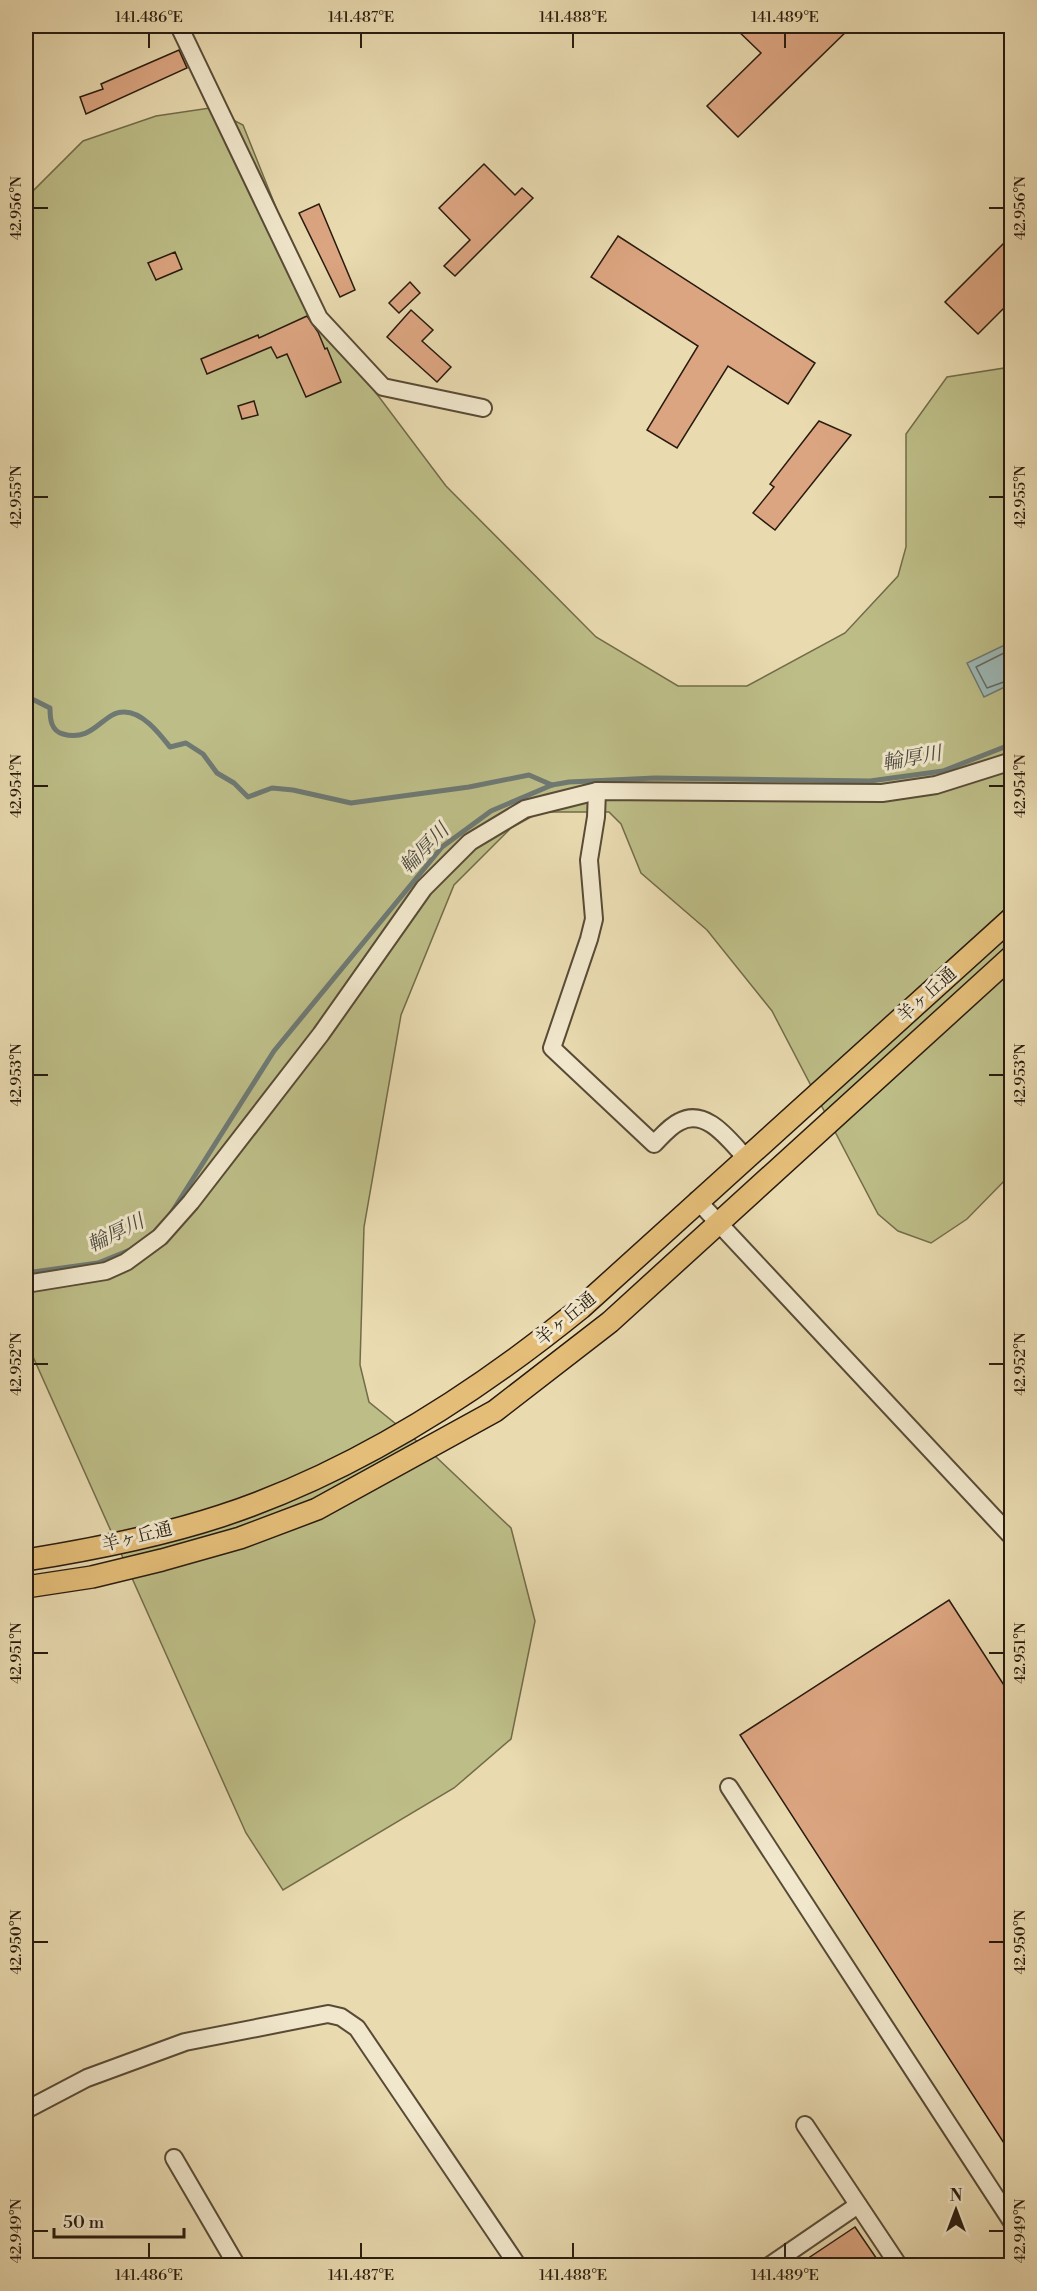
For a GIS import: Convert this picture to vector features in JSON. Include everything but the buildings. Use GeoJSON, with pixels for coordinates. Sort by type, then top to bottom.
{"type":"FeatureCollection","features":[{"type":"Feature","properties":{"kind":"main road","name":"羊ヶ丘通"},"geometry":{"type":"LineString","coordinates":[[26,1560],[76,1552],[220,1516],[338,1468],[468,1391],[525,1353],[581,1308],[697,1200],[1011,918]]}},
{"type":"Feature","properties":{"kind":"main road","name":"羊ヶ丘通"},"geometry":{"type":"LineString","coordinates":[[26,1587],[92,1577],[240,1538],[317,1509],[495,1411],[610,1322],[1011,956]]}},
{"type":"Feature","properties":{"kind":"street"},"geometry":{"type":"LineString","coordinates":[[179,26],[319,318],[383,387],[483,408]]}},
{"type":"Feature","properties":{"kind":"street"},"geometry":{"type":"LineString","coordinates":[[26,1284],[106,1270],[126,1262],[160,1237],[321,1034],[424,888],[470,842],[491,827],[525,809],[597,791],[882,793],[936,785],[1011,761]]}},
{"type":"Feature","properties":{"kind":"street"},"geometry":{"type":"LineString","coordinates":[[597,791],[589,860],[594,919],[552,1048],[654,1144],[678,1122],[701,1120],[714,1125],[746,1157]]}},
{"type":"Feature","properties":{"kind":"street"},"geometry":{"type":"LineString","coordinates":[[697,1200],[1011,1537]]}},
{"type":"Feature","properties":{"kind":"street"},"geometry":{"type":"LineString","coordinates":[[729,1787],[1011,2222]]}},
{"type":"Feature","properties":{"kind":"street"},"geometry":{"type":"LineString","coordinates":[[26,2110],[87,2078],[185,2042],[328,2014],[341,2017],[357,2028],[518,2265]]}},
{"type":"Feature","properties":{"kind":"street"},"geometry":{"type":"LineString","coordinates":[[805,2125],[899,2265]]}},
{"type":"Feature","properties":{"kind":"street"},"geometry":{"type":"LineString","coordinates":[[174,2158],[237,2265]]}},
{"type":"Feature","properties":{"kind":"street"},"geometry":{"type":"LineString","coordinates":[[769,2265],[858,2205]]}},
{"type":"Feature","properties":{"kind":"green space"},"geometry":{"type":"Polygon","coordinates":[[[210,108],[243,125],[303,275],[352,361],[446,486],[596,637],[678,686],[747,686],[845,633],[898,576],[906,547],[906,434],[947,377],[1011,367],[1011,1174],[967,1219],[931,1243],[898,1231],[878,1214],[772,1011],[707,930],[641,873],[621,824],[609,812],[540,812],[511,828],[454,885],[401,1015],[364,1227],[360,1365],[369,1402],[434,1455],[511,1528],[535,1621],[511,1739],[454,1788],[283,1890],[246,1833],[26,1341],[26,212],[30,194],[83,141],[156,116],[210,108]]]}},
{"type":"Feature","properties":{"kind":"water"},"geometry":{"type":"Polygon","coordinates":[[[1011,642],[1011,684],[984,697],[967,663],[1011,642]]]}},
{"type":"Feature","properties":{"kind":"waterway"},"geometry":{"type":"LineString","coordinates":[[26,696],[50,708],[51,720],[56,730],[73,736],[90,731],[116,713],[137,715],[150,724],[170,747],[186,743],[203,754],[217,773],[234,783],[248,797],[272,788],[293,790],[351,803],[469,787],[529,775],[552,785]]}},
{"type":"Feature","properties":{"kind":"waterway","name":"輪厚川"},"geometry":{"type":"LineString","coordinates":[[170,1215],[274,1051],[442,847],[491,811],[552,785],[569,782],[655,778],[870,781],[943,771],[1012,744]]}},
{"type":"Feature","properties":{"kind":"waterway","name":"輪厚川"},"geometry":{"type":"LineString","coordinates":[[26,1273],[98,1263],[130,1250]]}}]}
